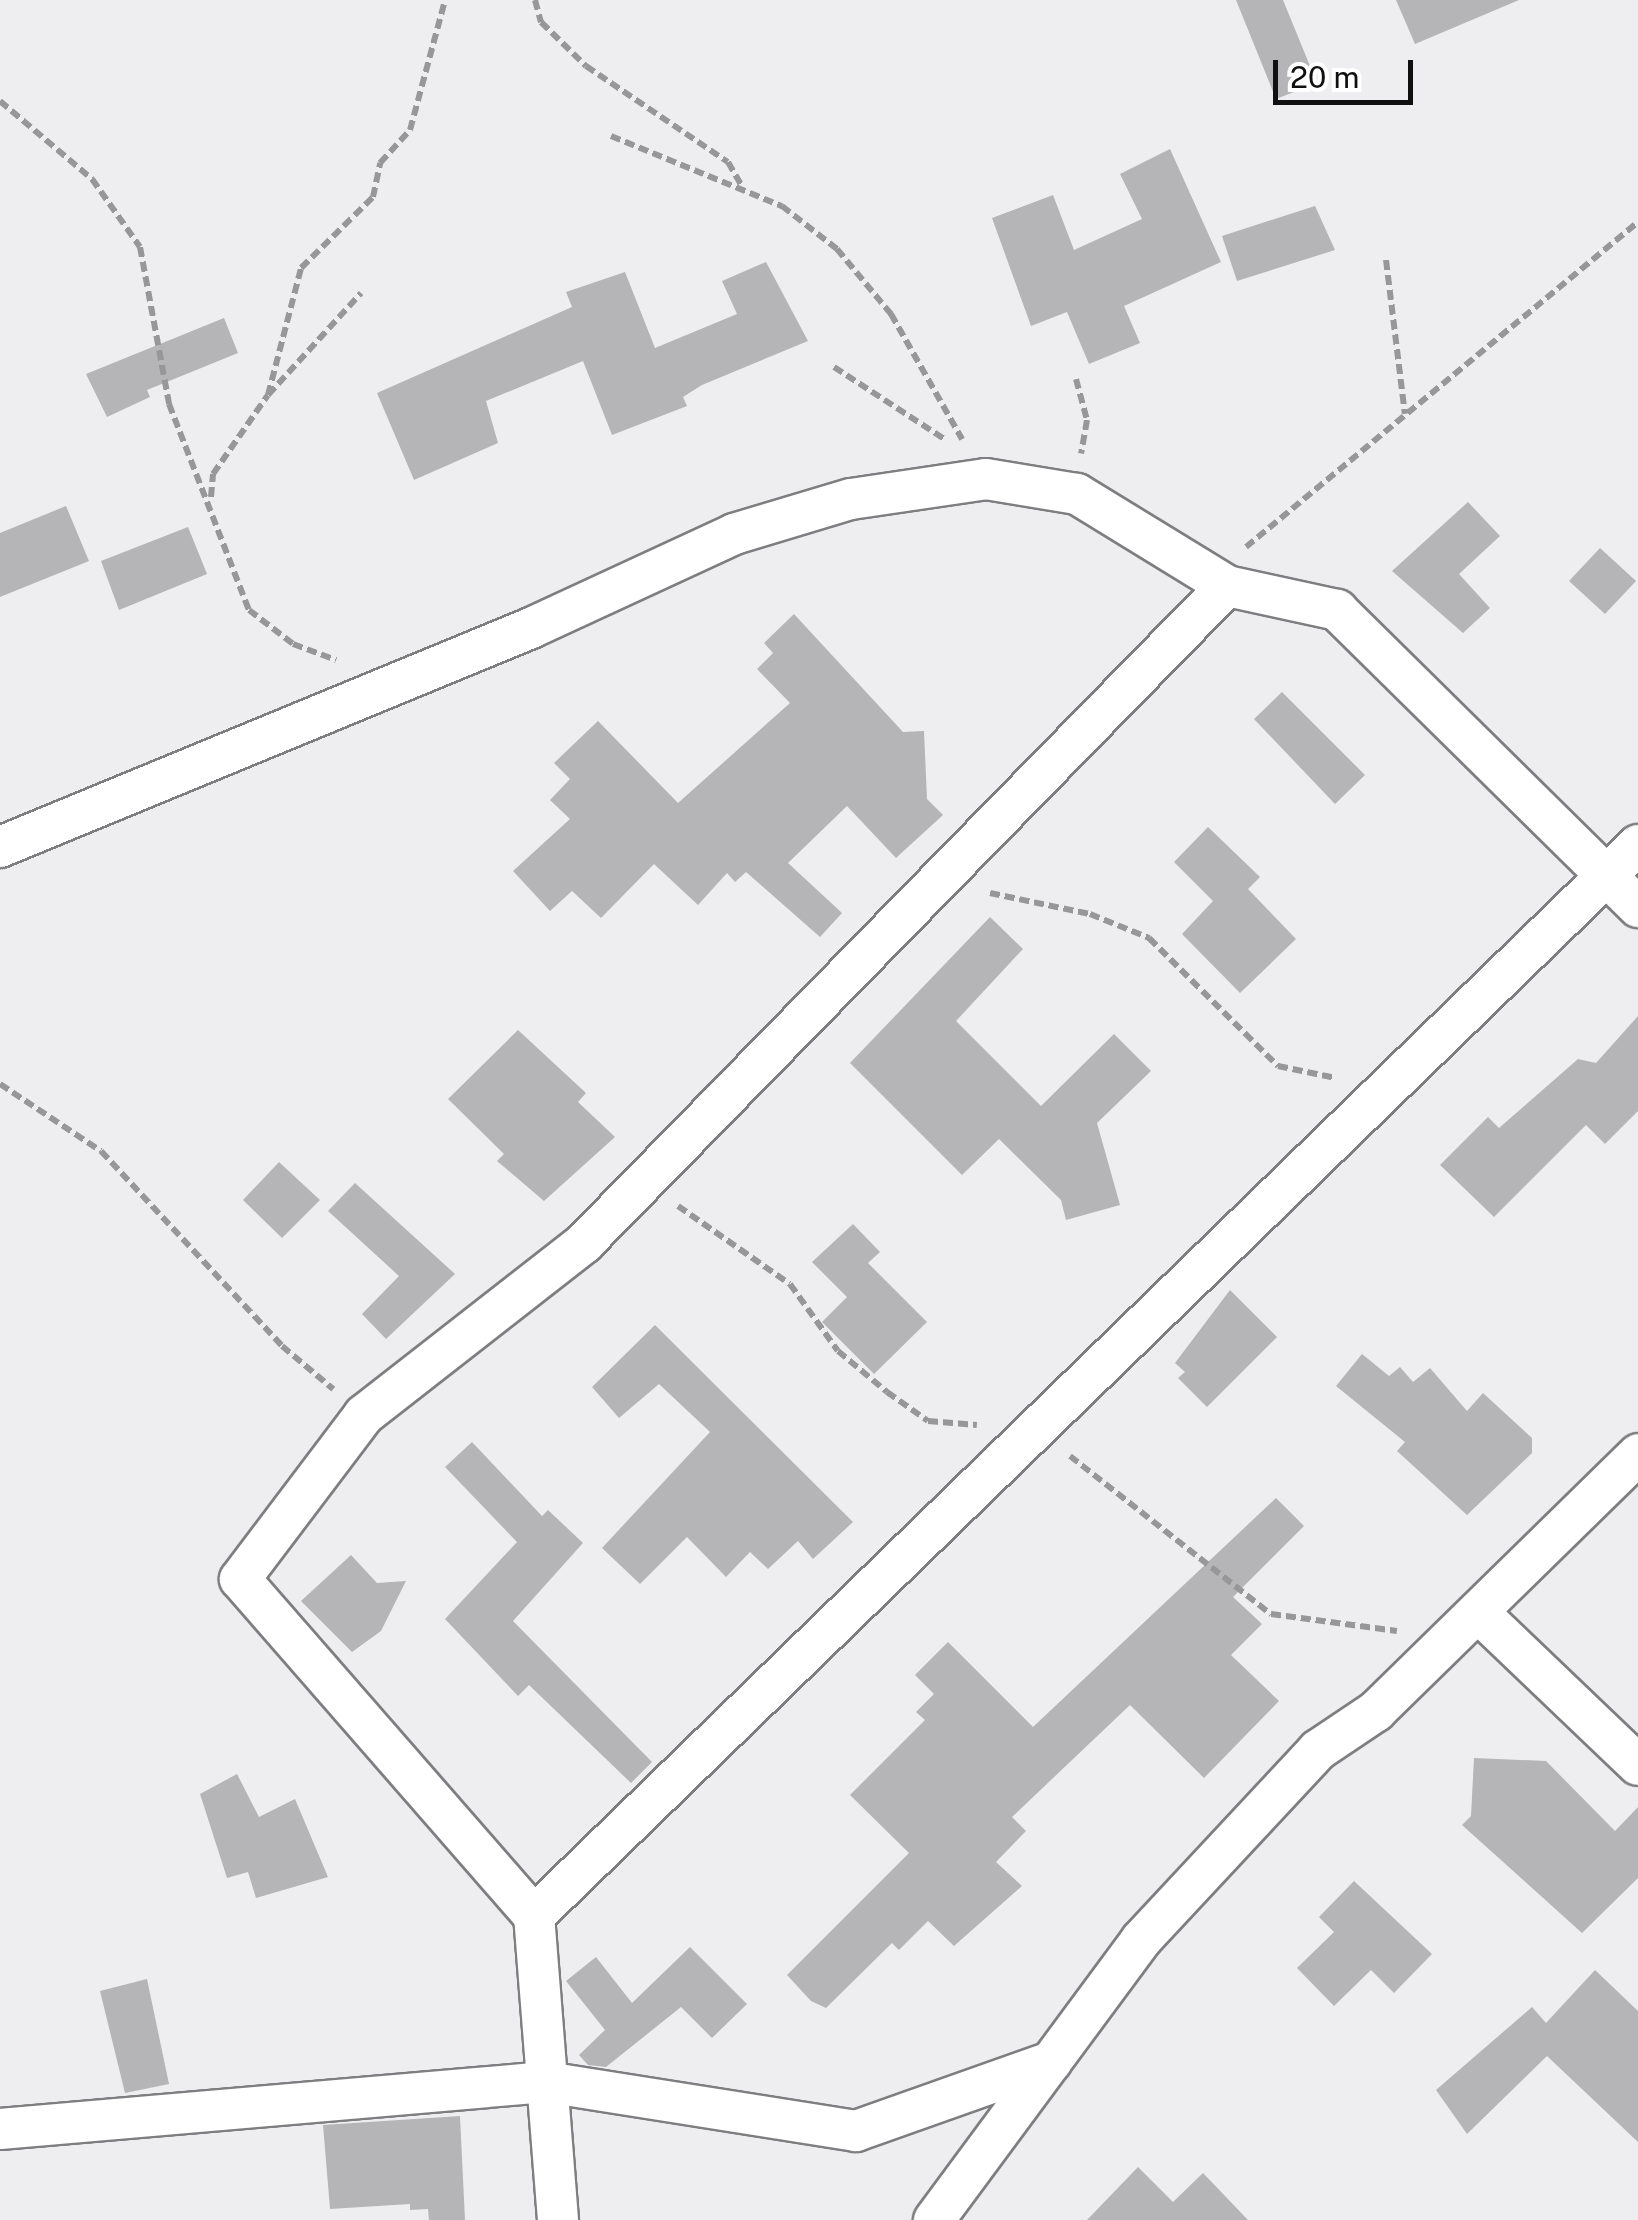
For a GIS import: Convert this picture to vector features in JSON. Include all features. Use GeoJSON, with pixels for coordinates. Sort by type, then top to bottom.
{"type":"FeatureCollection","features":[{"type":"Feature","properties":{"kind":"street"},"geometry":{"type":"LineString","coordinates":[[0,847],[398,677],[532,628],[734,534],[852,500],[1018,482],[1077,494],[1227,586],[1337,610],[1638,907]]}},
{"type":"Feature","properties":{"kind":"street"},"geometry":{"type":"LineString","coordinates":[[558,2220],[534,1916],[240,1579],[364,1416],[584,1243],[1227,586]]}},
{"type":"Feature","properties":{"kind":"street"},"geometry":{"type":"LineString","coordinates":[[534,1916],[1638,846]]}},
{"type":"Feature","properties":{"kind":"street"},"geometry":{"type":"LineString","coordinates":[[934,2220],[1141,1940],[1318,1750],[1376,1711],[1638,1454]]}},
{"type":"Feature","properties":{"kind":"street"},"geometry":{"type":"LineString","coordinates":[[1478,1612],[1638,1765]]}},
{"type":"Feature","properties":{"kind":"street"},"geometry":{"type":"LineString","coordinates":[[0,2130],[546,2082],[856,2131],[1051,2062]]}},
{"type":"Feature","properties":{"kind":"path"},"geometry":{"type":"LineString","coordinates":[[268,395],[301,268],[364,207],[380,163],[410,130],[446,0]]}},
{"type":"Feature","properties":{"kind":"path"},"geometry":{"type":"LineString","coordinates":[[535,0],[541,22],[586,66],[728,162],[743,188]]}},
{"type":"Feature","properties":{"kind":"path"},"geometry":{"type":"LineString","coordinates":[[0,101],[92,178],[140,247],[169,404],[210,498],[224,562],[249,610],[293,644],[398,677]]}},
{"type":"Feature","properties":{"kind":"path"},"geometry":{"type":"LineString","coordinates":[[611,136],[782,206],[838,249],[891,314],[975,457],[1018,482]]}},
{"type":"Feature","properties":{"kind":"path"},"geometry":{"type":"LineString","coordinates":[[1227,586],[1232,560],[1638,222]]}},
{"type":"Feature","properties":{"kind":"path"},"geometry":{"type":"LineString","coordinates":[[1386,260],[1406,416]]}},
{"type":"Feature","properties":{"kind":"path"},"geometry":{"type":"LineString","coordinates":[[210,498],[213,474],[268,395],[362,293]]}},
{"type":"Feature","properties":{"kind":"path"},"geometry":{"type":"LineString","coordinates":[[834,367],[958,447]]}},
{"type":"Feature","properties":{"kind":"path"},"geometry":{"type":"LineString","coordinates":[[1076,379],[1086,420],[1077,494]]}},
{"type":"Feature","properties":{"kind":"path"},"geometry":{"type":"LineString","coordinates":[[928,891],[992,893],[1090,914],[1148,938],[1278,1066],[1388,1090]]}},
{"type":"Feature","properties":{"kind":"path"},"geometry":{"type":"LineString","coordinates":[[0,1084],[101,1151],[282,1346],[364,1416]]}},
{"type":"Feature","properties":{"kind":"building"},"geometry":{"type":"Polygon","coordinates":[[[1236,0],[1283,0],[1317,83],[1276,99],[1236,0]]]}},
{"type":"Feature","properties":{"kind":"building"},"geometry":{"type":"Polygon","coordinates":[[[1396,0],[1519,0],[1415,44],[1396,0]]]}},
{"type":"Feature","properties":{"kind":"building"},"geometry":{"type":"Polygon","coordinates":[[[1170,149],[1221,262],[1124,306],[1140,343],[1089,364],[1067,312],[1031,326],[992,218],[1053,195],[1074,250],[1142,219],[1120,174],[1170,149]]]}},
{"type":"Feature","properties":{"kind":"building"},"geometry":{"type":"Polygon","coordinates":[[[1315,206],[1335,250],[1237,281],[1222,236],[1315,206]]]}},
{"type":"Feature","properties":{"kind":"building"},"geometry":{"type":"Polygon","coordinates":[[[766,262],[808,341],[702,385],[683,397],[687,406],[612,435],[583,361],[486,401],[498,443],[414,480],[377,393],[572,307],[566,292],[625,272],[655,348],[737,314],[722,281],[766,262]]]}},
{"type":"Feature","properties":{"kind":"building"},"geometry":{"type":"Polygon","coordinates":[[[224,318],[238,353],[147,390],[150,397],[107,417],[86,374],[224,318]]]}},
{"type":"Feature","properties":{"kind":"building"},"geometry":{"type":"Polygon","coordinates":[[[1468,502],[1500,536],[1459,574],[1490,608],[1463,633],[1392,571],[1468,502]]]}},
{"type":"Feature","properties":{"kind":"building"},"geometry":{"type":"Polygon","coordinates":[[[66,506],[89,561],[0,597],[0,533],[66,506]]]}},
{"type":"Feature","properties":{"kind":"building"},"geometry":{"type":"Polygon","coordinates":[[[188,527],[207,574],[119,610],[101,561],[188,527]]]}},
{"type":"Feature","properties":{"kind":"building"},"geometry":{"type":"Polygon","coordinates":[[[1600,548],[1636,581],[1605,614],[1569,581],[1600,548]]]}},
{"type":"Feature","properties":{"kind":"building"},"geometry":{"type":"Polygon","coordinates":[[[794,614],[903,732],[924,731],[927,799],[943,815],[896,858],[847,806],[788,863],[842,913],[820,937],[746,872],[735,882],[727,873],[698,905],[654,864],[601,918],[572,891],[550,911],[513,871],[570,819],[550,800],[570,779],[554,763],[598,721],[678,803],[790,703],[757,669],[773,653],[764,643],[794,614]]]}},
{"type":"Feature","properties":{"kind":"building"},"geometry":{"type":"Polygon","coordinates":[[[1282,692],[1365,775],[1335,804],[1254,719],[1282,692]]]}},
{"type":"Feature","properties":{"kind":"building"},"geometry":{"type":"Polygon","coordinates":[[[1208,827],[1260,877],[1248,889],[1296,939],[1240,993],[1182,934],[1213,901],[1174,862],[1208,827]]]}},
{"type":"Feature","properties":{"kind":"building"},"geometry":{"type":"Polygon","coordinates":[[[990,917],[1023,949],[956,1021],[1041,1106],[1114,1034],[1151,1071],[1097,1123],[1120,1205],[1066,1220],[1061,1200],[999,1139],[962,1175],[850,1063],[990,917]]]}},
{"type":"Feature","properties":{"kind":"building"},"geometry":{"type":"Polygon","coordinates":[[[1638,1016],[1638,1111],[1605,1144],[1586,1125],[1494,1217],[1440,1165],[1488,1117],[1499,1128],[1578,1059],[1596,1063],[1638,1016]]]}},
{"type":"Feature","properties":{"kind":"building"},"geometry":{"type":"Polygon","coordinates":[[[518,1030],[586,1093],[578,1102],[615,1137],[544,1201],[497,1161],[504,1154],[448,1099],[518,1030]]]}},
{"type":"Feature","properties":{"kind":"building"},"geometry":{"type":"Polygon","coordinates":[[[279,1162],[320,1200],[282,1238],[243,1200],[279,1162]]]}},
{"type":"Feature","properties":{"kind":"building"},"geometry":{"type":"Polygon","coordinates":[[[355,1183],[455,1274],[386,1339],[362,1314],[399,1276],[328,1211],[355,1183]]]}},
{"type":"Feature","properties":{"kind":"building"},"geometry":{"type":"Polygon","coordinates":[[[853,1224],[880,1252],[868,1263],[927,1322],[874,1374],[822,1322],[847,1297],[812,1262],[853,1224]]]}},
{"type":"Feature","properties":{"kind":"building"},"geometry":{"type":"Polygon","coordinates":[[[1230,1290],[1277,1337],[1207,1407],[1178,1378],[1185,1372],[1175,1363],[1230,1290]]]}},
{"type":"Feature","properties":{"kind":"building"},"geometry":{"type":"Polygon","coordinates":[[[655,1325],[853,1522],[813,1559],[798,1541],[768,1569],[750,1552],[726,1577],[687,1537],[640,1584],[602,1548],[710,1432],[659,1384],[619,1418],[592,1387],[655,1325]]]}},
{"type":"Feature","properties":{"kind":"building"},"geometry":{"type":"Polygon","coordinates":[[[1362,1354],[1389,1376],[1400,1367],[1413,1382],[1430,1368],[1467,1411],[1483,1393],[1532,1438],[1532,1453],[1467,1515],[1397,1451],[1405,1442],[1336,1386],[1362,1354]]]}},
{"type":"Feature","properties":{"kind":"building"},"geometry":{"type":"Polygon","coordinates":[[[472,1442],[542,1516],[548,1510],[583,1543],[513,1621],[652,1762],[631,1783],[529,1685],[518,1696],[445,1619],[517,1542],[445,1467],[472,1442]]]}},
{"type":"Feature","properties":{"kind":"building"},"geometry":{"type":"Polygon","coordinates":[[[1276,1498],[1304,1526],[1233,1597],[1262,1624],[1231,1655],[1279,1701],[1204,1778],[1130,1705],[1012,1817],[1026,1831],[996,1862],[1022,1886],[954,1946],[928,1921],[899,1950],[892,1943],[826,2008],[811,2001],[787,1975],[909,1853],[850,1795],[925,1720],[916,1712],[934,1694],[915,1675],[948,1642],[1033,1727],[1276,1498]]]}},
{"type":"Feature","properties":{"kind":"building"},"geometry":{"type":"Polygon","coordinates":[[[351,1555],[377,1583],[406,1581],[381,1631],[352,1652],[301,1601],[351,1555]]]}},
{"type":"Feature","properties":{"kind":"building"},"geometry":{"type":"Polygon","coordinates":[[[1474,1758],[1546,1761],[1615,1831],[1638,1807],[1638,1878],[1582,1933],[1462,1825],[1471,1816],[1474,1758]]]}},
{"type":"Feature","properties":{"kind":"building"},"geometry":{"type":"Polygon","coordinates":[[[237,1774],[259,1817],[295,1799],[328,1877],[256,1898],[248,1872],[227,1878],[200,1794],[237,1774]]]}},
{"type":"Feature","properties":{"kind":"building"},"geometry":{"type":"Polygon","coordinates":[[[1354,1881],[1432,1954],[1394,1993],[1371,1970],[1334,2006],[1297,1968],[1334,1932],[1319,1917],[1354,1881]]]}},
{"type":"Feature","properties":{"kind":"building"},"geometry":{"type":"Polygon","coordinates":[[[690,1947],[747,2004],[712,2038],[681,2007],[606,2067],[588,2065],[579,2055],[605,2030],[566,1981],[596,1957],[632,2003],[690,1947]]]}},
{"type":"Feature","properties":{"kind":"building"},"geometry":{"type":"Polygon","coordinates":[[[1595,1970],[1638,2011],[1638,2142],[1547,2056],[1467,2134],[1436,2090],[1532,2007],[1546,2023],[1595,1970]]]}},
{"type":"Feature","properties":{"kind":"building"},"geometry":{"type":"Polygon","coordinates":[[[147,1979],[169,2084],[125,2093],[100,1991],[147,1979]]]}},
{"type":"Feature","properties":{"kind":"building"},"geometry":{"type":"Polygon","coordinates":[[[460,2116],[465,2220],[429,2220],[428,2209],[410,2210],[410,2204],[330,2209],[323,2125],[460,2116]]]}},
{"type":"Feature","properties":{"kind":"building"},"geometry":{"type":"Polygon","coordinates":[[[1138,2167],[1173,2202],[1203,2173],[1248,2220],[1087,2220],[1138,2167]]]}}]}
